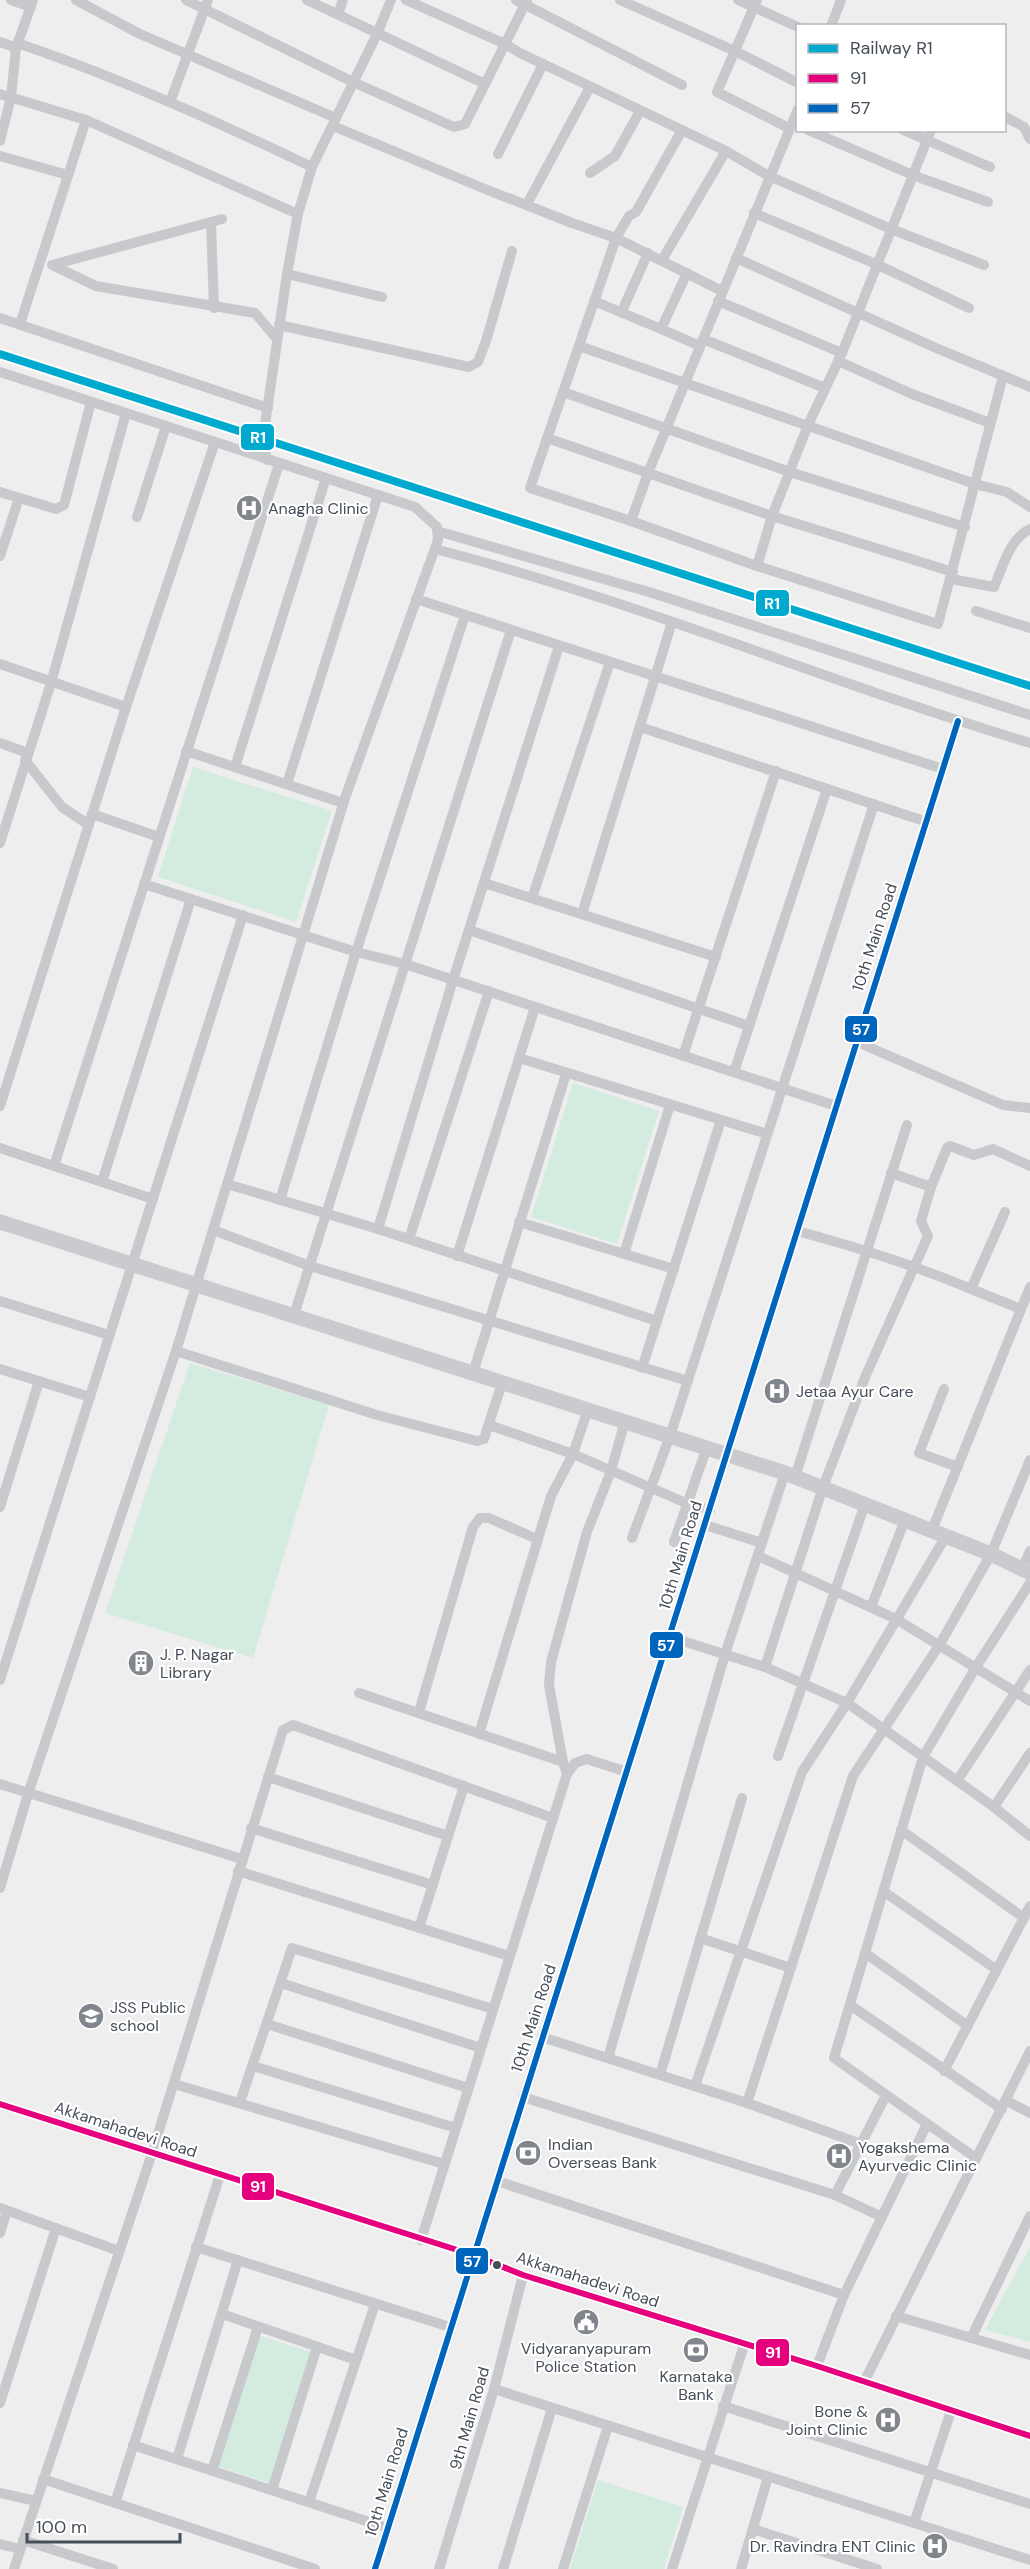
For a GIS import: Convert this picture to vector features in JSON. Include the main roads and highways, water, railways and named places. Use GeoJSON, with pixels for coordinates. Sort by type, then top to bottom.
{"type":"FeatureCollection","features":[{"type":"Feature","properties":{"kind":"rail line","name":"R1"},"geometry":{"type":"LineString","coordinates":[[0,354],[1030,686]]}},
{"type":"Feature","properties":{"kind":"place","name":"Anagha Clinic"},"geometry":{"type":"Point","coordinates":[249,508]}},
{"type":"Feature","properties":{"kind":"place","name":"Jetaa Ayur Care"},"geometry":{"type":"Point","coordinates":[777,1391]}},
{"type":"Feature","properties":{"kind":"place","name":"J. P. Nagar Library"},"geometry":{"type":"Point","coordinates":[141,1663]}},
{"type":"Feature","properties":{"kind":"place","name":"JSS Public school"},"geometry":{"type":"Point","coordinates":[91,2016]}},
{"type":"Feature","properties":{"kind":"place","name":"Indian Overseas Bank"},"geometry":{"type":"Point","coordinates":[528,2153]}},
{"type":"Feature","properties":{"kind":"place","name":"Yogakshema Ayurvedic Clinic"},"geometry":{"type":"Point","coordinates":[839,2156]}},
{"type":"Feature","properties":{"kind":"place","name":"Vidyaranyapuram Police Station"},"geometry":{"type":"Point","coordinates":[586,2322]}},
{"type":"Feature","properties":{"kind":"place","name":"Karnataka Bank"},"geometry":{"type":"Point","coordinates":[696,2350]}},
{"type":"Feature","properties":{"kind":"place","name":"Bone & Joint Clinic"},"geometry":{"type":"Point","coordinates":[888,2420]}},
{"type":"Feature","properties":{"kind":"place","name":"Dr. Ravindra ENT Clinic"},"geometry":{"type":"Point","coordinates":[935,2546]}}]}
